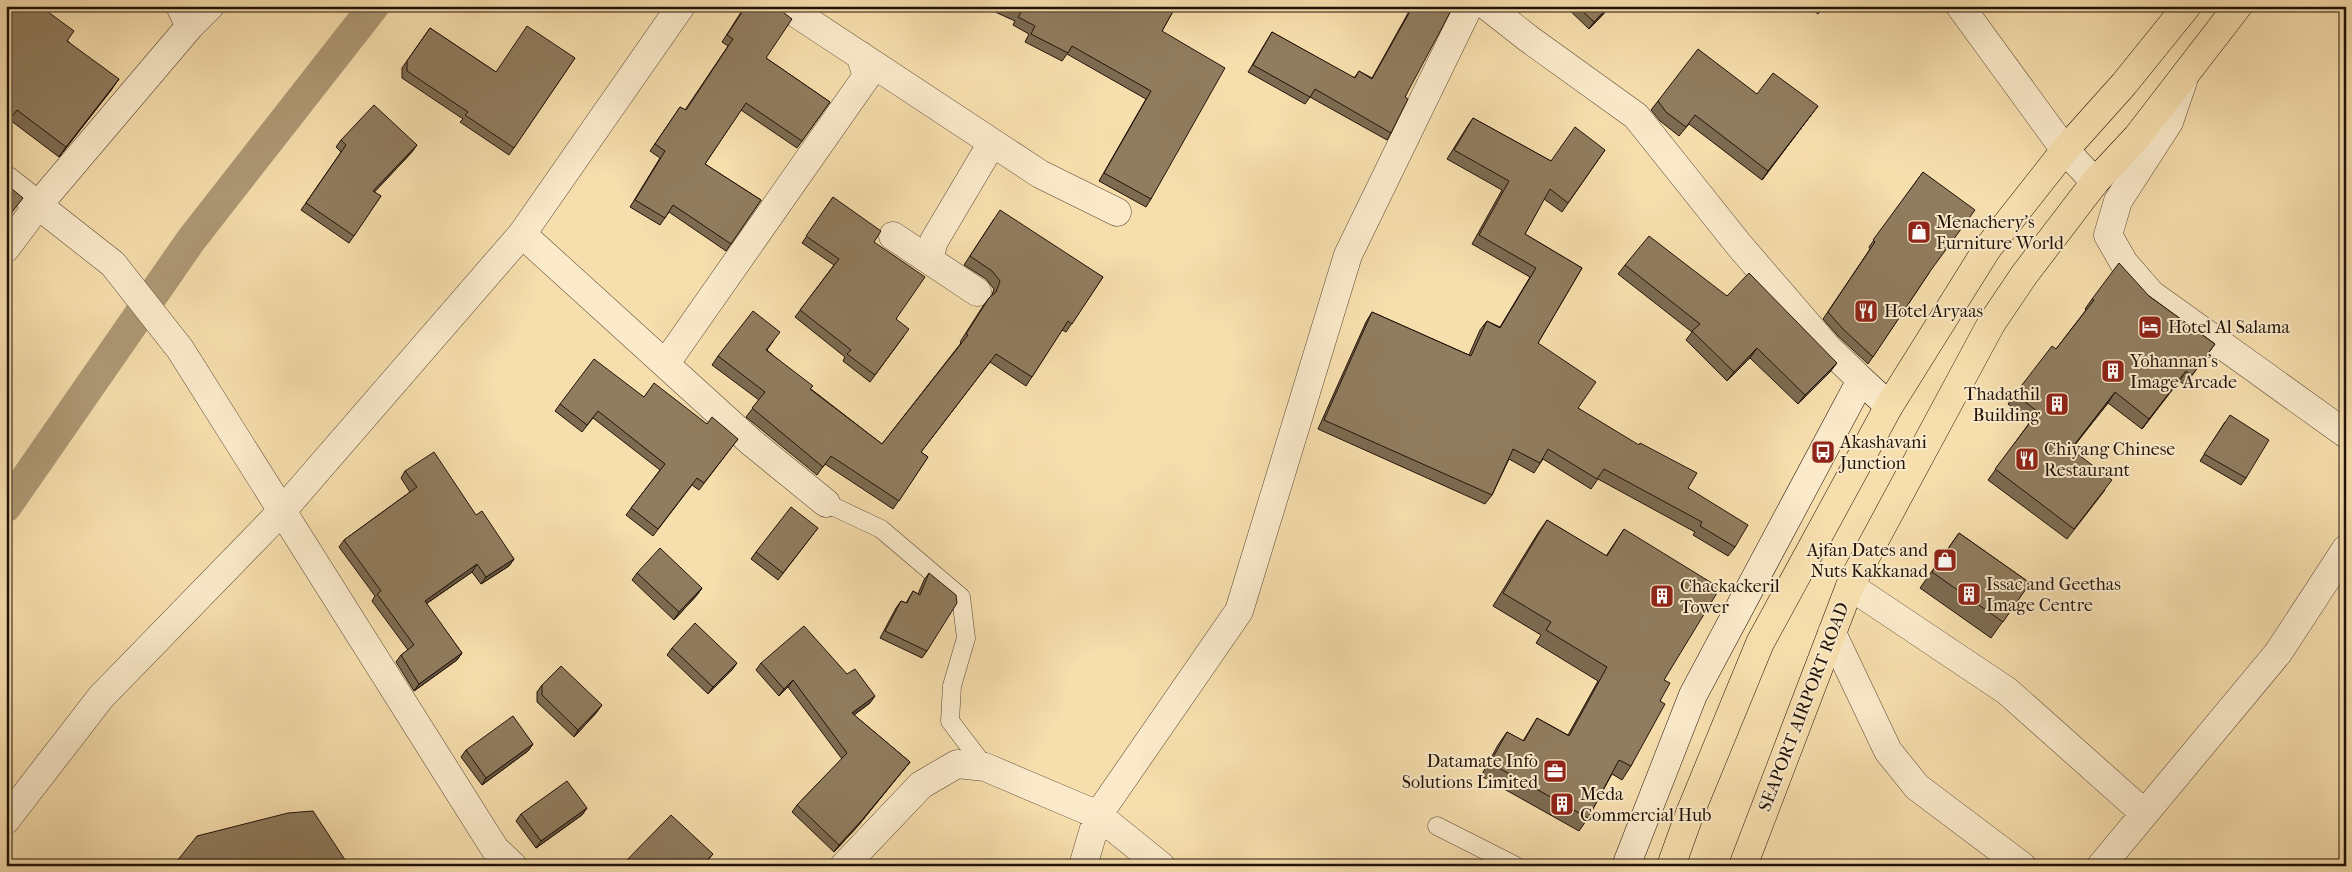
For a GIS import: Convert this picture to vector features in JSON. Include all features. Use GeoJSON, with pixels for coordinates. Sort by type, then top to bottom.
{"type":"FeatureCollection","features":[{"type":"Feature","properties":{"kind":"main road"},"geometry":{"type":"LineString","coordinates":[[1671,866],[1690,812],[1760,643],[1889,406],[1987,249],[2065,150],[2124,84],[2187,6]]}},
{"type":"Feature","properties":{"kind":"main road","name":"SEAPORT AIRPORT ROAD"},"geometry":{"type":"LineString","coordinates":[[1743,866],[1850,586],[1992,324],[2024,275],[2095,182],[2137,137],[2238,6]]}},
{"type":"Feature","properties":{"kind":"street"},"geometry":{"type":"LineString","coordinates":[[6,248],[185,16],[210,6]]}},
{"type":"Feature","properties":{"kind":"street"},"geometry":{"type":"LineString","coordinates":[[6,820],[101,697],[282,511],[522,234],[681,6]]}},
{"type":"Feature","properties":{"kind":"street"},"geometry":{"type":"LineString","coordinates":[[785,6],[1040,174],[1117,212]]}},
{"type":"Feature","properties":{"kind":"street"},"geometry":{"type":"LineString","coordinates":[[1083,866],[1098,815],[1239,611],[1348,255],[1470,6]]}},
{"type":"Feature","properties":{"kind":"street"},"geometry":{"type":"LineString","coordinates":[[1487,6],[1529,39],[1636,116],[1739,245],[1826,346],[1889,406]]}},
{"type":"Feature","properties":{"kind":"street"},"geometry":{"type":"LineString","coordinates":[[1960,6],[2065,150],[2095,182]]}},
{"type":"Feature","properties":{"kind":"street"},"geometry":{"type":"LineString","coordinates":[[666,363],[867,76],[860,55]]}},
{"type":"Feature","properties":{"kind":"street"},"geometry":{"type":"LineString","coordinates":[[2186,74],[2169,122],[2118,201],[2108,235],[2124,263],[2151,294],[2346,434]]}},
{"type":"Feature","properties":{"kind":"street"},"geometry":{"type":"LineString","coordinates":[[928,260],[934,240],[992,143]]}},
{"type":"Feature","properties":{"kind":"street"},"geometry":{"type":"LineString","coordinates":[[6,180],[113,264],[180,349],[495,849],[513,866]]}},
{"type":"Feature","properties":{"kind":"street"},"geometry":{"type":"LineString","coordinates":[[522,234],[751,442],[826,503]]}},
{"type":"Feature","properties":{"kind":"street"},"geometry":{"type":"LineString","coordinates":[[893,236],[977,292]]}},
{"type":"Feature","properties":{"kind":"street"},"geometry":{"type":"LineString","coordinates":[[1626,866],[1694,695],[1861,380]]}},
{"type":"Feature","properties":{"kind":"street"},"geometry":{"type":"LineString","coordinates":[[2101,866],[2278,653],[2346,549]]}},
{"type":"Feature","properties":{"kind":"street"},"geometry":{"type":"LineString","coordinates":[[1850,586],[2007,691],[2144,813]]}},
{"type":"Feature","properties":{"kind":"street"},"geometry":{"type":"LineString","coordinates":[[1832,633],[1888,751],[1917,788],[2022,866]]}},
{"type":"Feature","properties":{"kind":"street"},"geometry":{"type":"LineString","coordinates":[[844,866],[921,785],[956,764],[985,767],[1098,815],[1161,866]]}},
{"type":"Feature","properties":{"kind":"lane"},"geometry":{"type":"LineString","coordinates":[[826,503],[881,529],[960,597],[966,638],[952,686],[950,721],[985,767]]}},
{"type":"Feature","properties":{"kind":"lane"},"geometry":{"type":"LineString","coordinates":[[1437,826],[1516,866]]}},
{"type":"Feature","properties":{"kind":"building"},"geometry":{"type":"Polygon","coordinates":[[[6,6],[40,6],[74,31],[67,41],[119,79],[66,147],[17,110],[11,118],[6,114],[6,6]]]}},
{"type":"Feature","properties":{"kind":"building"},"geometry":{"type":"Polygon","coordinates":[[[746,6],[775,6],[792,19],[766,58],[830,102],[802,141],[746,103],[705,164],[761,200],[731,244],[673,205],[665,218],[635,200],[665,151],[655,144],[680,107],[686,110],[733,39],[727,35],[746,6]]]}},
{"type":"Feature","properties":{"kind":"building"},"geometry":{"type":"Polygon","coordinates":[[[1005,6],[1176,6],[1162,31],[1225,68],[1151,199],[1104,173],[1151,91],[1072,46],[1068,53],[1031,34],[1035,26],[1018,17],[1021,13],[1005,6]]]}},
{"type":"Feature","properties":{"kind":"building"},"geometry":{"type":"Polygon","coordinates":[[[1413,6],[1446,6],[1452,9],[1405,97],[1408,99],[1391,133],[1315,89],[1310,97],[1253,65],[1272,32],[1355,78],[1359,71],[1372,79],[1413,6]]]}},
{"type":"Feature","properties":{"kind":"building"},"geometry":{"type":"Polygon","coordinates":[[[1577,6],[1609,6],[1594,22],[1577,6]]]}},
{"type":"Feature","properties":{"kind":"building"},"geometry":{"type":"Polygon","coordinates":[[[527,26],[575,58],[514,148],[465,115],[468,112],[407,71],[407,61],[430,28],[496,72],[527,26]]]}},
{"type":"Feature","properties":{"kind":"building"},"geometry":{"type":"Polygon","coordinates":[[[1698,49],[1757,94],[1773,73],[1818,106],[1768,171],[1695,115],[1686,127],[1666,112],[1658,101],[1698,49]]]}},
{"type":"Feature","properties":{"kind":"building"},"geometry":{"type":"Polygon","coordinates":[[[374,105],[417,145],[373,191],[381,196],[354,236],[306,203],[346,145],[341,140],[374,105]]]}},
{"type":"Feature","properties":{"kind":"building"},"geometry":{"type":"Polygon","coordinates":[[[1473,118],[1551,161],[1575,127],[1605,150],[1568,203],[1550,189],[1525,234],[1582,268],[1538,343],[1596,382],[1578,408],[1639,445],[1640,443],[1697,473],[1688,488],[1748,525],[1735,547],[1700,526],[1702,522],[1604,469],[1597,479],[1548,449],[1540,463],[1513,449],[1492,495],[1324,420],[1372,312],[1471,356],[1487,321],[1500,328],[1536,268],[1479,235],[1509,181],[1454,150],[1473,118]]]}},
{"type":"Feature","properties":{"kind":"building"},"geometry":{"type":"Polygon","coordinates":[[[1923,172],[1975,210],[1931,270],[1873,357],[1828,312],[1875,242],[1873,240],[1923,172]]]}},
{"type":"Feature","properties":{"kind":"building"},"geometry":{"type":"Polygon","coordinates":[[[6,184],[23,198],[6,220],[6,184]]]}},
{"type":"Feature","properties":{"kind":"building"},"geometry":{"type":"Polygon","coordinates":[[[833,197],[881,231],[874,242],[925,277],[896,319],[909,329],[875,375],[847,354],[851,350],[800,310],[839,259],[806,236],[833,197]]]}},
{"type":"Feature","properties":{"kind":"building"},"geometry":{"type":"Polygon","coordinates":[[[1000,210],[1103,277],[1072,324],[1068,321],[1032,377],[996,354],[921,452],[928,457],[899,501],[831,456],[823,467],[752,408],[765,392],[718,356],[753,311],[780,332],[766,350],[813,386],[810,389],[882,444],[968,335],[966,334],[989,298],[996,292],[1000,281],[992,271],[970,256],[1000,210]]]}},
{"type":"Feature","properties":{"kind":"building"},"geometry":{"type":"Polygon","coordinates":[[[1649,236],[1727,296],[1749,273],[1837,363],[1805,395],[1757,348],[1734,372],[1692,331],[1700,324],[1625,265],[1649,236]]]}},
{"type":"Feature","properties":{"kind":"building"},"geometry":{"type":"Polygon","coordinates":[[[2119,263],[2149,296],[2215,344],[2192,375],[2186,371],[2149,419],[2115,392],[2071,449],[2112,480],[2074,529],[1995,469],[2038,412],[2015,394],[2052,346],[2056,349],[2094,300],[2092,299],[2119,263]]]}},
{"type":"Feature","properties":{"kind":"building"},"geometry":{"type":"Polygon","coordinates":[[[594,359],[644,397],[654,383],[707,424],[712,417],[738,439],[704,483],[697,478],[658,529],[631,508],[665,464],[598,411],[587,425],[560,404],[594,359]]]}},
{"type":"Feature","properties":{"kind":"building"},"geometry":{"type":"Polygon","coordinates":[[[2230,415],[2269,440],[2246,478],[2204,454],[2230,415]]]}},
{"type":"Feature","properties":{"kind":"building"},"geometry":{"type":"Polygon","coordinates":[[[434,452],[476,515],[482,511],[514,559],[486,577],[477,564],[425,601],[462,653],[419,684],[401,655],[414,645],[377,594],[381,591],[344,540],[417,487],[405,471],[434,452]]]}},
{"type":"Feature","properties":{"kind":"building"},"geometry":{"type":"Polygon","coordinates":[[[791,507],[818,528],[783,573],[756,552],[791,507]]]}},
{"type":"Feature","properties":{"kind":"building"},"geometry":{"type":"Polygon","coordinates":[[[1547,520],[1607,556],[1624,529],[1720,588],[1664,680],[1670,683],[1660,701],[1665,704],[1631,766],[1619,760],[1588,818],[1490,763],[1507,732],[1524,741],[1537,718],[1569,736],[1607,667],[1546,630],[1551,622],[1503,593],[1547,520]]]}},
{"type":"Feature","properties":{"kind":"building"},"geometry":{"type":"Polygon","coordinates":[[[1959,533],[2030,583],[2003,622],[1932,572],[1959,533]]]}},
{"type":"Feature","properties":{"kind":"building"},"geometry":{"type":"Polygon","coordinates":[[[660,548],[702,588],[679,612],[637,573],[660,548]]]}},
{"type":"Feature","properties":{"kind":"building"},"geometry":{"type":"Polygon","coordinates":[[[929,573],[956,595],[957,603],[927,651],[885,631],[901,601],[907,603],[913,591],[920,595],[929,573]]]}},
{"type":"Feature","properties":{"kind":"building"},"geometry":{"type":"Polygon","coordinates":[[[695,623],[737,663],[713,687],[672,648],[695,623]]]}},
{"type":"Feature","properties":{"kind":"building"},"geometry":{"type":"Polygon","coordinates":[[[804,626],[847,674],[855,669],[875,696],[852,713],[910,762],[839,845],[797,805],[847,753],[793,680],[784,689],[761,663],[804,626]]]}},
{"type":"Feature","properties":{"kind":"building"},"geometry":{"type":"Polygon","coordinates":[[[561,666],[602,705],[578,730],[542,695],[542,685],[561,666]]]}},
{"type":"Feature","properties":{"kind":"building"},"geometry":{"type":"Polygon","coordinates":[[[513,716],[533,744],[486,778],[466,750],[513,716]]]}},
{"type":"Feature","properties":{"kind":"building"},"geometry":{"type":"Polygon","coordinates":[[[567,781],[587,808],[541,841],[521,814],[567,781]]]}},
{"type":"Feature","properties":{"kind":"building"},"geometry":{"type":"Polygon","coordinates":[[[313,811],[349,866],[173,866],[197,836],[288,813],[313,811]]]}},
{"type":"Feature","properties":{"kind":"building"},"geometry":{"type":"Polygon","coordinates":[[[671,815],[713,854],[701,866],[621,866],[671,815]]]}},
{"type":"Feature","properties":{"kind":"waterway"},"geometry":{"type":"LineString","coordinates":[[6,507],[191,240],[374,6]]}},
{"type":"Feature","properties":{"kind":"place","name":"Menachery's Furniture World"},"geometry":{"type":"Point","coordinates":[1919,232]}},
{"type":"Feature","properties":{"kind":"place","name":"Hotel Aryaas"},"geometry":{"type":"Point","coordinates":[1866,311]}},
{"type":"Feature","properties":{"kind":"place","name":"Hotel Al Salama"},"geometry":{"type":"Point","coordinates":[2150,327]}},
{"type":"Feature","properties":{"kind":"place","name":"Yohannan's Image Arcade"},"geometry":{"type":"Point","coordinates":[2113,371]}},
{"type":"Feature","properties":{"kind":"place","name":"Thadathil Building"},"geometry":{"type":"Point","coordinates":[2057,404]}},
{"type":"Feature","properties":{"kind":"place","name":"Akashavani Junction"},"geometry":{"type":"Point","coordinates":[1823,452]}},
{"type":"Feature","properties":{"kind":"place","name":"Chiyang Chinese Restaurant"},"geometry":{"type":"Point","coordinates":[2027,459]}},
{"type":"Feature","properties":{"kind":"place","name":"Ajfan Dates and Nuts Kakkanad"},"geometry":{"type":"Point","coordinates":[1945,560]}},
{"type":"Feature","properties":{"kind":"place","name":"Issac and Geethas Image Centre"},"geometry":{"type":"Point","coordinates":[1969,594]}},
{"type":"Feature","properties":{"kind":"place","name":"Chackackeril Tower"},"geometry":{"type":"Point","coordinates":[1662,596]}},
{"type":"Feature","properties":{"kind":"place","name":"Datamate Info Solutions Limited"},"geometry":{"type":"Point","coordinates":[1555,771]}},
{"type":"Feature","properties":{"kind":"place","name":"Meda Commercial Hub"},"geometry":{"type":"Point","coordinates":[1562,804]}}]}
